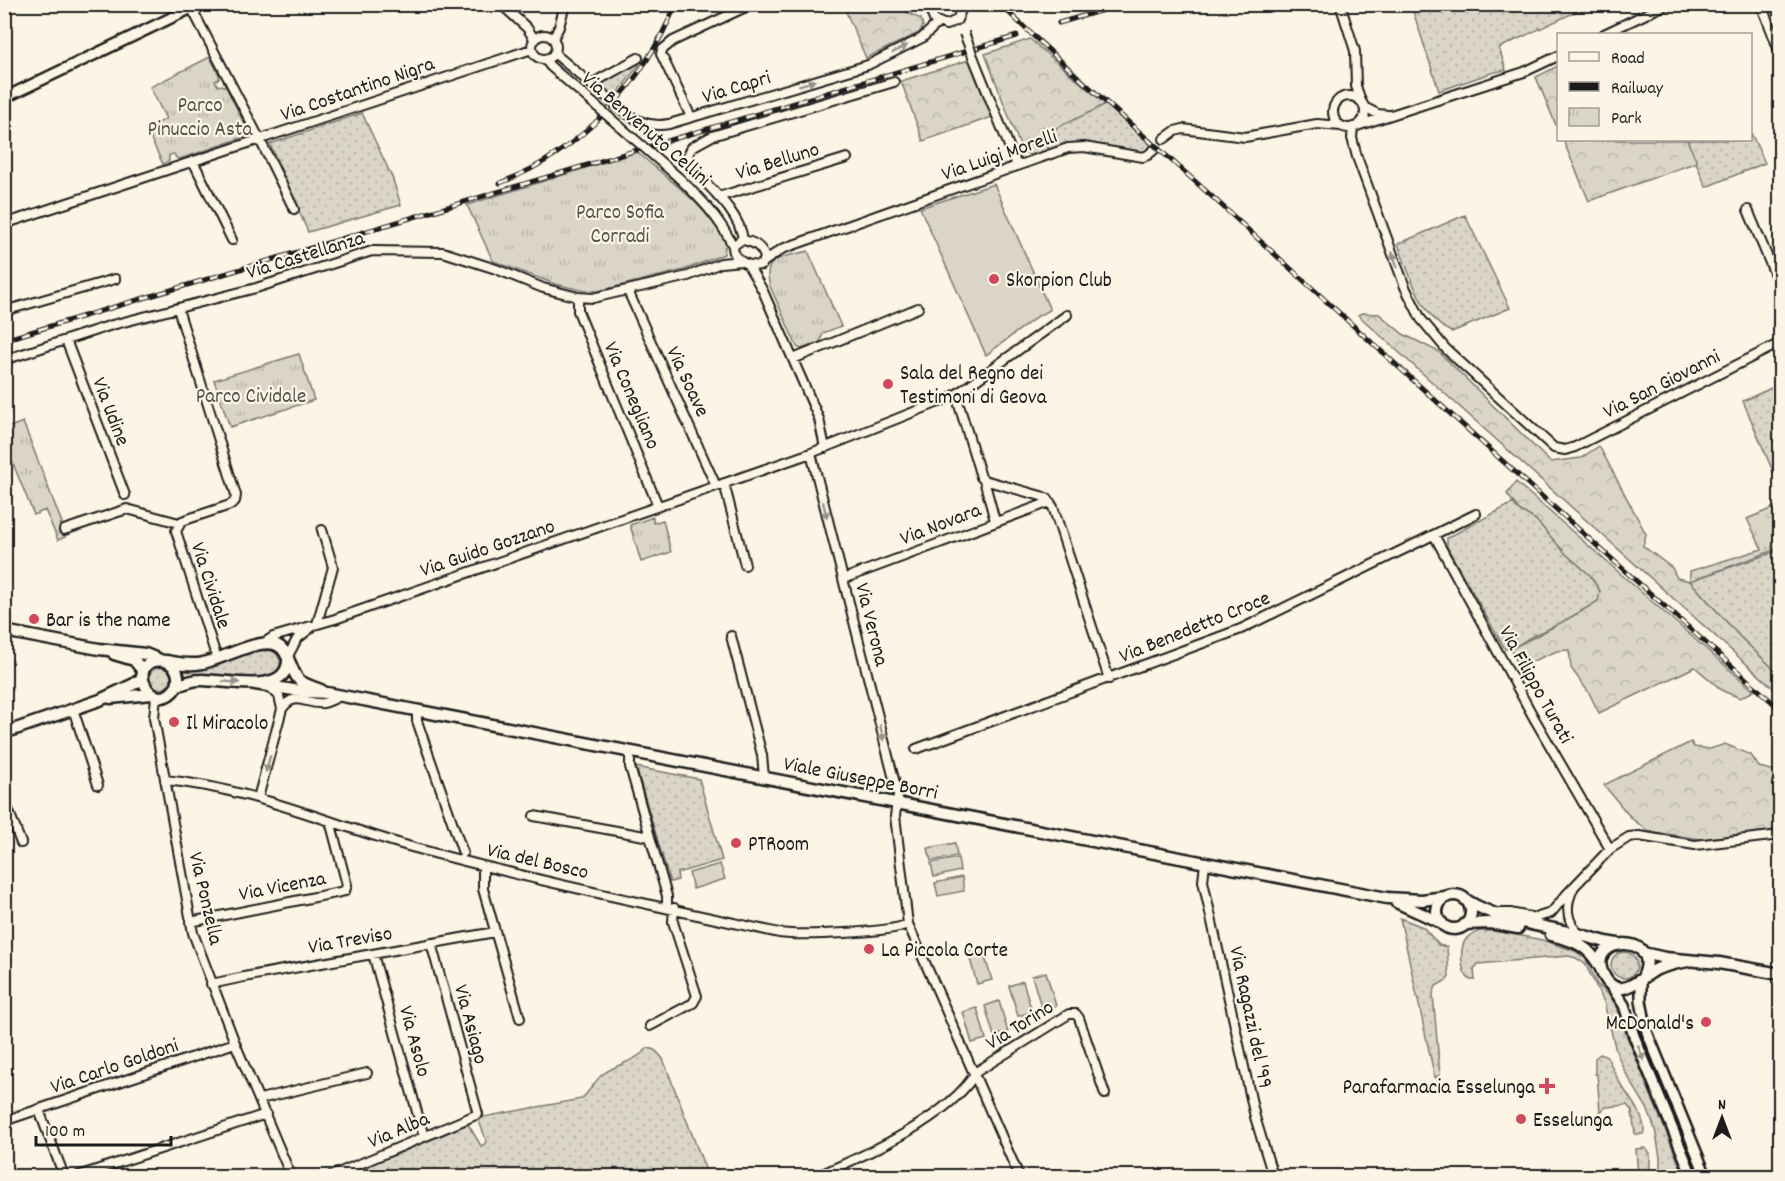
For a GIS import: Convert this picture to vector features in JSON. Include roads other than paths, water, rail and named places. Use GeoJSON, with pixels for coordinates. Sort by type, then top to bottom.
{"type":"FeatureCollection","features":[{"type":"Feature","properties":{"kind":"main road"},"geometry":{"type":"LineString","coordinates":[[4,631],[99,649],[134,660],[143,674],[144,687],[154,695]]}},
{"type":"Feature","properties":{"kind":"main road"},"geometry":{"type":"LineString","coordinates":[[4,733],[100,700],[134,684],[150,663],[162,660],[197,664],[262,644],[279,646],[300,681],[327,693]]}},
{"type":"Feature","properties":{"kind":"main road"},"geometry":{"type":"LineString","coordinates":[[99,649],[126,650],[162,660],[172,665],[177,671],[177,686]]}},
{"type":"Feature","properties":{"kind":"main road"},"geometry":{"type":"LineString","coordinates":[[255,684],[278,680],[286,671],[287,660]]}},
{"type":"Feature","properties":{"kind":"main road"},"geometry":{"type":"LineString","coordinates":[[100,700],[166,696],[177,686],[201,680],[327,693]]}},
{"type":"Feature","properties":{"kind":"main road","name":"Viale Giuseppe Borri"},"geometry":{"type":"LineString","coordinates":[[327,693],[1387,898],[1422,900],[1456,895],[1492,914],[1579,934],[1599,941],[1632,944],[1643,953],[1780,974]]}},
{"type":"Feature","properties":{"kind":"main road"},"geometry":{"type":"LineString","coordinates":[[1442,924],[1437,912],[1445,897]]}},
{"type":"Feature","properties":{"kind":"main road","name":"Viale Giuseppe Borri"},"geometry":{"type":"LineString","coordinates":[[1387,898],[1448,927],[1493,923],[1580,944],[1589,951],[1608,982],[1621,988],[1628,988],[1662,967],[1688,961]]}},
{"type":"Feature","properties":{"kind":"main road"},"geometry":{"type":"LineString","coordinates":[[1465,924],[1471,915],[1471,909],[1466,900]]}},
{"type":"Feature","properties":{"kind":"main road"},"geometry":{"type":"LineString","coordinates":[[1601,969],[1601,962],[1606,951],[1618,944]]}},
{"type":"Feature","properties":{"kind":"main road"},"geometry":{"type":"LineString","coordinates":[[1642,979],[1647,966],[1643,953]]}},
{"type":"Feature","properties":{"kind":"street"},"geometry":{"type":"LineString","coordinates":[[501,4],[530,31],[535,40]]}},
{"type":"Feature","properties":{"kind":"street"},"geometry":{"type":"LineString","coordinates":[[553,39],[544,35],[535,40],[532,49],[535,55],[545,58],[554,53],[553,39],[565,4]]}},
{"type":"Feature","properties":{"kind":"street"},"geometry":{"type":"LineString","coordinates":[[911,4],[932,6],[932,16],[938,22],[950,24],[957,20],[961,10],[960,4]]}},
{"type":"Feature","properties":{"kind":"street"},"geometry":{"type":"LineString","coordinates":[[1340,4],[1353,45],[1356,86],[1364,118],[1355,127]]}},
{"type":"Feature","properties":{"kind":"street"},"geometry":{"type":"LineString","coordinates":[[1606,33],[1668,4]]}},
{"type":"Feature","properties":{"kind":"street"},"geometry":{"type":"LineString","coordinates":[[1761,4],[1780,53]]}},
{"type":"Feature","properties":{"kind":"street"},"geometry":{"type":"LineString","coordinates":[[4,98],[194,6],[294,209]]}},
{"type":"Feature","properties":{"kind":"street"},"geometry":{"type":"LineString","coordinates":[[690,117],[661,54],[662,50],[673,41],[747,6]]}},
{"type":"Feature","properties":{"kind":"street"},"geometry":{"type":"LineString","coordinates":[[957,20],[1017,166]]}},
{"type":"Feature","properties":{"kind":"street","name":"Via Capri"},"geometry":{"type":"LineString","coordinates":[[554,53],[635,119],[650,125],[669,124],[868,65],[922,38],[938,22]]}},
{"type":"Feature","properties":{"kind":"street","name":"Via Costantino Nigra"},"geometry":{"type":"LineString","coordinates":[[4,224],[532,49]]}},
{"type":"Feature","properties":{"kind":"street"},"geometry":{"type":"LineString","coordinates":[[1164,139],[1175,131],[1183,129],[1245,137],[1317,124],[1355,127],[1389,114],[1524,72],[1557,56]]}},
{"type":"Feature","properties":{"kind":"street","name":"Via Benvenuto Cellini"},"geometry":{"type":"LineString","coordinates":[[545,58],[555,71],[678,177],[708,207],[723,226],[733,249],[763,291],[819,419],[825,448]]}},
{"type":"Feature","properties":{"kind":"street"},"geometry":{"type":"LineString","coordinates":[[591,84],[638,58]]}},
{"type":"Feature","properties":{"kind":"street"},"geometry":{"type":"LineString","coordinates":[[1341,126],[1334,118],[1335,103],[1349,89],[1355,73]]}},
{"type":"Feature","properties":{"kind":"street"},"geometry":{"type":"LineString","coordinates":[[742,240],[740,226],[688,164],[688,155],[693,146],[730,130],[894,82]]}},
{"type":"Feature","properties":{"kind":"street"},"geometry":{"type":"LineString","coordinates":[[1342,98],[1352,96],[1378,114],[1389,114]]}},
{"type":"Feature","properties":{"kind":"street"},"geometry":{"type":"LineString","coordinates":[[1317,124],[1333,112]]}},
{"type":"Feature","properties":{"kind":"street","name":"Via San Giovanni"},"geometry":{"type":"LineString","coordinates":[[1355,127],[1352,138],[1358,157],[1405,287],[1418,314],[1446,349],[1557,449],[1565,450],[1575,447],[1780,343]]}},
{"type":"Feature","properties":{"kind":"street","name":"Via Luigi Morelli"},"geometry":{"type":"LineString","coordinates":[[782,249],[1077,147],[1143,157],[1155,149]]}},
{"type":"Feature","properties":{"kind":"street","name":"Via Belluno"},"geometry":{"type":"LineString","coordinates":[[718,197],[847,158]]}},
{"type":"Feature","properties":{"kind":"street"},"geometry":{"type":"LineString","coordinates":[[193,161],[232,240]]}},
{"type":"Feature","properties":{"kind":"street"},"geometry":{"type":"LineString","coordinates":[[1748,210],[1780,287]]}},
{"type":"Feature","properties":{"kind":"street","name":"Via Benvenuto Cellini"},"geometry":{"type":"LineString","coordinates":[[723,226],[742,240],[753,243],[761,249]]}},
{"type":"Feature","properties":{"kind":"street","name":"Via Castellanza"},"geometry":{"type":"LineString","coordinates":[[721,263],[742,240]]}},
{"type":"Feature","properties":{"kind":"street"},"geometry":{"type":"LineString","coordinates":[[763,291],[761,249],[782,249]]}},
{"type":"Feature","properties":{"kind":"street"},"geometry":{"type":"LineString","coordinates":[[763,263],[782,249]]}},
{"type":"Feature","properties":{"kind":"street","name":"Via Castellanza"},"geometry":{"type":"LineString","coordinates":[[4,360],[117,324],[256,288],[362,253],[378,250],[448,253],[532,284],[578,297],[596,298],[688,276],[721,263],[763,263]]}},
{"type":"Feature","properties":{"kind":"street"},"geometry":{"type":"LineString","coordinates":[[4,311],[116,279]]}},
{"type":"Feature","properties":{"kind":"street","name":"Via Soave"},"geometry":{"type":"LineString","coordinates":[[628,291],[720,485]]}},
{"type":"Feature","properties":{"kind":"street","name":"Via Conegliano"},"geometry":{"type":"LineString","coordinates":[[578,297],[578,311],[658,506]]}},
{"type":"Feature","properties":{"kind":"street"},"geometry":{"type":"LineString","coordinates":[[793,359],[918,308]]}},
{"type":"Feature","properties":{"kind":"street","name":"Via Cividale"},"geometry":{"type":"LineString","coordinates":[[178,309],[236,495],[235,501],[230,505],[184,519],[179,523],[176,534],[218,659]]}},
{"type":"Feature","properties":{"kind":"street","name":"Via Guido Gozzano"},"geometry":{"type":"LineString","coordinates":[[262,644],[273,637],[825,448],[956,395],[1067,315]]}},
{"type":"Feature","properties":{"kind":"street","name":"Via Udine"},"geometry":{"type":"LineString","coordinates":[[66,340],[126,495]]}},
{"type":"Feature","properties":{"kind":"street"},"geometry":{"type":"LineString","coordinates":[[956,395],[984,480],[995,522]]}},
{"type":"Feature","properties":{"kind":"street","name":"Via Verona"},"geometry":{"type":"LineString","coordinates":[[811,453],[898,804]]}},
{"type":"Feature","properties":{"kind":"street","name":"Via Novara"},"geometry":{"type":"LineString","coordinates":[[984,480],[1039,495],[1050,502]]}},
{"type":"Feature","properties":{"kind":"street"},"geometry":{"type":"LineString","coordinates":[[720,485],[745,565]]}},
{"type":"Feature","properties":{"kind":"street"},"geometry":{"type":"LineString","coordinates":[[1050,502],[1109,679]]}},
{"type":"Feature","properties":{"kind":"street","name":"Via Novara"},"geometry":{"type":"LineString","coordinates":[[843,579],[1050,502]]}},
{"type":"Feature","properties":{"kind":"street","name":"Via Cividale"},"geometry":{"type":"LineString","coordinates":[[64,530],[127,509],[179,523]]}},
{"type":"Feature","properties":{"kind":"street","name":"Via Benedetto Croce"},"geometry":{"type":"LineString","coordinates":[[916,749],[1247,627],[1476,514]]}},
{"type":"Feature","properties":{"kind":"street"},"geometry":{"type":"LineString","coordinates":[[287,660],[297,639],[316,624],[333,567],[322,530]]}},
{"type":"Feature","properties":{"kind":"street","name":"Via Filippo Turati"},"geometry":{"type":"LineString","coordinates":[[1434,535],[1534,718],[1610,849]]}},
{"type":"Feature","properties":{"kind":"street"},"geometry":{"type":"LineString","coordinates":[[731,636],[762,755],[764,777]]}},
{"type":"Feature","properties":{"kind":"street"},"geometry":{"type":"LineString","coordinates":[[258,798],[282,709],[279,694],[271,688]]}},
{"type":"Feature","properties":{"kind":"street","name":"Via Ponzella"},"geometry":{"type":"LineString","coordinates":[[154,695],[154,716],[190,921],[235,1043],[291,1176]]}},
{"type":"Feature","properties":{"kind":"street"},"geometry":{"type":"LineString","coordinates":[[282,709],[293,699],[321,703],[341,696]]}},
{"type":"Feature","properties":{"kind":"street"},"geometry":{"type":"LineString","coordinates":[[73,709],[98,785]]}},
{"type":"Feature","properties":{"kind":"street"},"geometry":{"type":"LineString","coordinates":[[417,710],[417,721],[463,853]]}},
{"type":"Feature","properties":{"kind":"street"},"geometry":{"type":"LineString","coordinates":[[630,752],[630,766],[672,920],[697,996],[693,1003],[650,1026]]}},
{"type":"Feature","properties":{"kind":"street","name":"Via del Bosco"},"geometry":{"type":"LineString","coordinates":[[165,780],[258,798],[405,845],[483,866],[790,934],[893,929],[908,924]]}},
{"type":"Feature","properties":{"kind":"street"},"geometry":{"type":"LineString","coordinates":[[4,799],[21,843]]}},
{"type":"Feature","properties":{"kind":"street"},"geometry":{"type":"LineString","coordinates":[[898,804],[895,816],[908,924],[1019,1176]]}},
{"type":"Feature","properties":{"kind":"street"},"geometry":{"type":"LineString","coordinates":[[534,816],[650,837]]}},
{"type":"Feature","properties":{"kind":"street","name":"Via Vicenza"},"geometry":{"type":"LineString","coordinates":[[190,921],[345,891],[347,885],[330,821]]}},
{"type":"Feature","properties":{"kind":"street"},"geometry":{"type":"LineString","coordinates":[[1492,914],[1507,913],[1534,918],[1545,916],[1556,910],[1566,895],[1610,849],[1624,839],[1634,836],[1695,845],[1780,835]]}},
{"type":"Feature","properties":{"kind":"street","name":"Via Ragazzi del '99"},"geometry":{"type":"LineString","coordinates":[[1205,863],[1203,881],[1251,1100],[1273,1176]]}},
{"type":"Feature","properties":{"kind":"street"},"geometry":{"type":"LineString","coordinates":[[483,866],[482,887],[520,1018]]}},
{"type":"Feature","properties":{"kind":"street"},"geometry":{"type":"LineString","coordinates":[[1574,888],[1569,901],[1568,914],[1579,934]]}},
{"type":"Feature","properties":{"kind":"street","name":"Via Treviso"},"geometry":{"type":"LineString","coordinates":[[212,984],[244,976],[495,932]]}},
{"type":"Feature","properties":{"kind":"street","name":"Via Asiago"},"geometry":{"type":"LineString","coordinates":[[431,942],[478,1114]]}},
{"type":"Feature","properties":{"kind":"street","name":"Via Asolo"},"geometry":{"type":"LineString","coordinates":[[373,954],[424,1137]]}},
{"type":"Feature","properties":{"kind":"street"},"geometry":{"type":"LineString","coordinates":[[1642,979],[1641,1001],[1647,1032],[1706,1176]]}},
{"type":"Feature","properties":{"kind":"street"},"geometry":{"type":"LineString","coordinates":[[1608,982],[1624,1005],[1634,1036],[1692,1176]]}},
{"type":"Feature","properties":{"kind":"street","name":"Via Torino"},"geometry":{"type":"LineString","coordinates":[[974,1077],[976,1072],[1064,1016],[1074,1014],[1079,1018],[1105,1094]]}},
{"type":"Feature","properties":{"kind":"street","name":"Via Carlo Goldoni"},"geometry":{"type":"LineString","coordinates":[[4,1121],[235,1043]]}},
{"type":"Feature","properties":{"kind":"street"},"geometry":{"type":"LineString","coordinates":[[260,1099],[367,1073]]}},
{"type":"Feature","properties":{"kind":"street"},"geometry":{"type":"LineString","coordinates":[[817,1176],[857,1158],[934,1115],[974,1077]]}},
{"type":"Feature","properties":{"kind":"street"},"geometry":{"type":"LineString","coordinates":[[39,1110],[64,1176]]}},
{"type":"Feature","properties":{"kind":"street"},"geometry":{"type":"LineString","coordinates":[[78,1176],[266,1114]]}},
{"type":"Feature","properties":{"kind":"street","name":"Via Alba"},"geometry":{"type":"LineString","coordinates":[[331,1176],[478,1114]]}},
{"type":"Feature","properties":{"kind":"railway"},"geometry":{"type":"LineString","coordinates":[[500,183],[529,170],[557,153],[583,134],[606,112],[646,61],[676,4]]}},
{"type":"Feature","properties":{"kind":"railway"},"geometry":{"type":"LineString","coordinates":[[1000,4],[1081,80],[1780,709]]}},
{"type":"Feature","properties":{"kind":"railway"},"geometry":{"type":"LineString","coordinates":[[1059,23],[1120,5]]}},
{"type":"Feature","properties":{"kind":"railway"},"geometry":{"type":"LineString","coordinates":[[4,340],[1017,36]]}},
{"type":"Feature","properties":{"kind":"place","name":"Skorpion Club"},"geometry":{"type":"Point","coordinates":[994,279]}},
{"type":"Feature","properties":{"kind":"place","name":"Sala del Regno dei Testimoni di Geova"},"geometry":{"type":"Point","coordinates":[888,384]}},
{"type":"Feature","properties":{"kind":"place","name":"Bar is the name"},"geometry":{"type":"Point","coordinates":[34,619]}},
{"type":"Feature","properties":{"kind":"place","name":"Il Miracolo"},"geometry":{"type":"Point","coordinates":[174,722]}},
{"type":"Feature","properties":{"kind":"place","name":"PTRoom"},"geometry":{"type":"Point","coordinates":[736,843]}},
{"type":"Feature","properties":{"kind":"place","name":"La Piccola Corte"},"geometry":{"type":"Point","coordinates":[869,949]}},
{"type":"Feature","properties":{"kind":"place","name":"McDonald's"},"geometry":{"type":"Point","coordinates":[1706,1022]}},
{"type":"Feature","properties":{"kind":"place","name":"Parafarmacia Esselunga"},"geometry":{"type":"Point","coordinates":[1547,1086]}},
{"type":"Feature","properties":{"kind":"place","name":"Esselunga"},"geometry":{"type":"Point","coordinates":[1521,1119]}},
{"type":"Feature","properties":{"kind":"park label","name":"Parco Pinuccio Asta"},"geometry":{"type":"Point","coordinates":[200,116]}},
{"type":"Feature","properties":{"kind":"park label","name":"Parco Sofia Corradi"},"geometry":{"type":"Point","coordinates":[620,223]}},
{"type":"Feature","properties":{"kind":"park label","name":"Parco Cividale"},"geometry":{"type":"Point","coordinates":[251,395]}}]}
